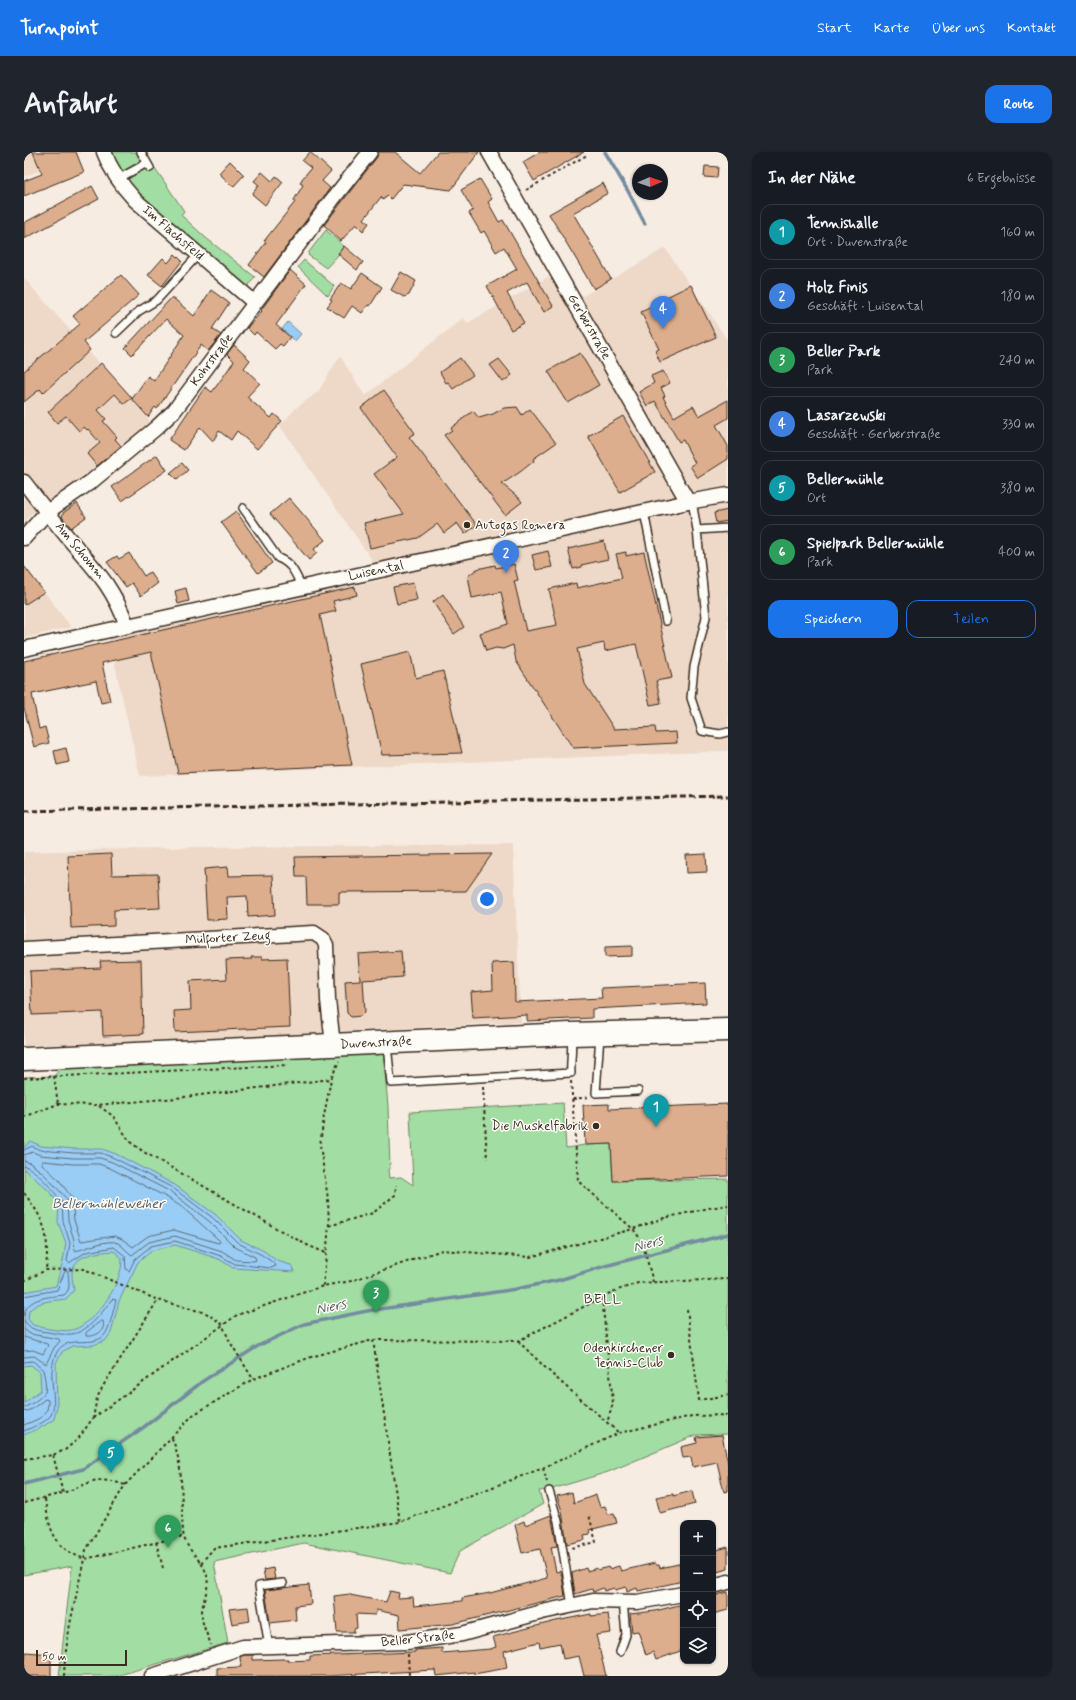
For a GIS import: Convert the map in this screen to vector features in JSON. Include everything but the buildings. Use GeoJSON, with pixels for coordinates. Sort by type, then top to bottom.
{"type":"FeatureCollection","features":[{"type":"Feature","properties":{"kind":"main road","name":"Duvenstraße"},"geometry":{"type":"LineString","coordinates":[[24,1059],[570,1034],[728,1030]]}},
{"type":"Feature","properties":{"kind":"street","name":"Im Flachsfeld"},"geometry":{"type":"LineString","coordinates":[[104,152],[107,161],[118,179],[135,200],[255,303]]}},
{"type":"Feature","properties":{"kind":"street","name":"Kohrstraße"},"geometry":{"type":"LineString","coordinates":[[24,538],[47,512],[92,481],[156,428],[174,411],[332,200],[370,152]]}},
{"type":"Feature","properties":{"kind":"street","name":"Gerberstraße"},"geometry":{"type":"LineString","coordinates":[[489,152],[690,502]]}},
{"type":"Feature","properties":{"kind":"street","name":"Am Schomm"},"geometry":{"type":"LineString","coordinates":[[24,482],[109,586],[120,606],[127,626]]}},
{"type":"Feature","properties":{"kind":"street","name":"Luisental"},"geometry":{"type":"LineString","coordinates":[[24,649],[644,512],[728,495]]}},
{"type":"Feature","properties":{"kind":"street","name":"Mülforter Zeug"},"geometry":{"type":"LineString","coordinates":[[24,949],[314,933],[323,939],[326,945],[328,1000],[339,1045]]}},
{"type":"Feature","properties":{"kind":"street"},"geometry":{"type":"LineString","coordinates":[[716,1585],[728,1582]]}},
{"type":"Feature","properties":{"kind":"street","name":"Beller Straße"},"geometry":{"type":"LineString","coordinates":[[152,1676],[243,1647],[407,1642],[462,1634],[542,1612],[593,1601],[637,1602],[680,1595]]}},
{"type":"Feature","properties":{"kind":"lane"},"geometry":{"type":"LineString","coordinates":[[118,179],[149,165],[141,152]]}},
{"type":"Feature","properties":{"kind":"lane"},"geometry":{"type":"LineString","coordinates":[[116,333],[139,311],[157,300],[198,255]]}},
{"type":"Feature","properties":{"kind":"lane"},"geometry":{"type":"LineString","coordinates":[[690,502],[697,530],[706,616],[694,667],[691,698],[702,731],[720,734],[728,732]]}},
{"type":"Feature","properties":{"kind":"lane"},"geometry":{"type":"LineString","coordinates":[[243,508],[278,558],[287,561],[302,587]]}},
{"type":"Feature","properties":{"kind":"lane"},"geometry":{"type":"LineString","coordinates":[[644,512],[666,621]]}},
{"type":"Feature","properties":{"kind":"lane"},"geometry":{"type":"LineString","coordinates":[[697,530],[728,528]]}},
{"type":"Feature","properties":{"kind":"lane"},"geometry":{"type":"LineString","coordinates":[[600,1033],[596,1093],[638,1091]]}},
{"type":"Feature","properties":{"kind":"lane"},"geometry":{"type":"LineString","coordinates":[[386,1043],[391,1083],[571,1073],[570,1062],[572,1045],[570,1034]]}},
{"type":"Feature","properties":{"kind":"lane"},"geometry":{"type":"LineString","coordinates":[[549,1491],[558,1522],[572,1606]]}},
{"type":"Feature","properties":{"kind":"lane"},"geometry":{"type":"LineString","coordinates":[[269,1647],[259,1586],[283,1583]]}},
{"type":"Feature","properties":{"kind":"lane"},"geometry":{"type":"LineString","coordinates":[[620,1652],[626,1635],[623,1601]]}},
{"type":"Feature","properties":{"kind":"path"},"geometry":{"type":"LineString","coordinates":[[514,197],[587,155]]}},
{"type":"Feature","properties":{"kind":"path"},"geometry":{"type":"LineString","coordinates":[[323,1286],[329,1226],[328,1199],[320,1145],[331,1079],[339,1045]]}},
{"type":"Feature","properties":{"kind":"path"},"geometry":{"type":"LineString","coordinates":[[571,1073],[578,1181],[633,1229],[642,1241],[653,1282]]}},
{"type":"Feature","properties":{"kind":"path"},"geometry":{"type":"LineString","coordinates":[[54,1076],[58,1104]]}},
{"type":"Feature","properties":{"kind":"path"},"geometry":{"type":"LineString","coordinates":[[482,1078],[487,1159]]}},
{"type":"Feature","properties":{"kind":"path"},"geometry":{"type":"LineString","coordinates":[[24,1117],[58,1104],[98,1105],[176,1098],[331,1079]]}},
{"type":"Feature","properties":{"kind":"path"},"geometry":{"type":"LineString","coordinates":[[573,1099],[592,1097]]}},
{"type":"Feature","properties":{"kind":"path"},"geometry":{"type":"LineString","coordinates":[[98,1105],[113,1116],[130,1142],[144,1152],[276,1228],[307,1245],[326,1253]]}},
{"type":"Feature","properties":{"kind":"path"},"geometry":{"type":"LineString","coordinates":[[329,1226],[373,1213],[395,1195],[396,1186]]}},
{"type":"Feature","properties":{"kind":"path"},"geometry":{"type":"LineString","coordinates":[[24,1193],[40,1216],[46,1235],[46,1270]]}},
{"type":"Feature","properties":{"kind":"path"},"geometry":{"type":"LineString","coordinates":[[24,1459],[53,1455],[65,1450],[78,1439],[93,1418],[222,1324],[237,1315],[323,1286],[351,1281],[442,1250],[530,1257],[633,1229],[664,1218],[728,1205]]}},
{"type":"Feature","properties":{"kind":"path"},"geometry":{"type":"LineString","coordinates":[[24,1281],[46,1270],[84,1268],[158,1300],[206,1313],[222,1324],[230,1342],[253,1380]]}},
{"type":"Feature","properties":{"kind":"path"},"geometry":{"type":"LineString","coordinates":[[64,1676],[70,1624],[86,1550],[125,1485],[193,1415],[253,1380],[311,1357],[373,1340],[518,1341],[602,1298],[638,1282],[728,1279]]}},
{"type":"Feature","properties":{"kind":"path"},"geometry":{"type":"LineString","coordinates":[[602,1298],[613,1403],[607,1423]]}},
{"type":"Feature","properties":{"kind":"path"},"geometry":{"type":"LineString","coordinates":[[93,1418],[97,1398],[103,1386],[158,1300]]}},
{"type":"Feature","properties":{"kind":"path"},"geometry":{"type":"LineString","coordinates":[[687,1309],[699,1400],[728,1396]]}},
{"type":"Feature","properties":{"kind":"path"},"geometry":{"type":"LineString","coordinates":[[373,1340],[400,1522]]}},
{"type":"Feature","properties":{"kind":"path"},"geometry":{"type":"LineString","coordinates":[[518,1341],[619,1433]]}},
{"type":"Feature","properties":{"kind":"path"},"geometry":{"type":"LineString","coordinates":[[201,1563],[214,1548],[400,1522],[543,1468],[619,1433],[692,1416],[728,1415]]}},
{"type":"Feature","properties":{"kind":"path"},"geometry":{"type":"LineString","coordinates":[[172,1438],[178,1453],[180,1466],[184,1536],[193,1555],[201,1563],[207,1576],[208,1587],[202,1616],[214,1656]]}},
{"type":"Feature","properties":{"kind":"path"},"geometry":{"type":"LineString","coordinates":[[53,1455],[64,1493]]}},
{"type":"Feature","properties":{"kind":"path"},"geometry":{"type":"LineString","coordinates":[[543,1468],[549,1491]]}},
{"type":"Feature","properties":{"kind":"path"},"geometry":{"type":"LineString","coordinates":[[24,1502],[45,1499],[96,1480],[112,1481],[125,1485]]}},
{"type":"Feature","properties":{"kind":"path"},"geometry":{"type":"LineString","coordinates":[[45,1499],[51,1532],[64,1549],[85,1559],[184,1536]]}},
{"type":"Feature","properties":{"kind":"path"},"geometry":{"type":"LineString","coordinates":[[563,1550],[596,1542],[589,1515]]}},
{"type":"Feature","properties":{"kind":"path"},"geometry":{"type":"LineString","coordinates":[[156,1542],[163,1568]]}},
{"type":"Feature","properties":{"kind":"path"},"geometry":{"type":"LineString","coordinates":[[407,1642],[409,1676]]}},
{"type":"Feature","properties":{"kind":"shaded area"},"geometry":{"type":"Polygon","coordinates":[[[24,152],[82,152],[24,177],[24,152]]]}},
{"type":"Feature","properties":{"kind":"shaded area"},"geometry":{"type":"Polygon","coordinates":[[[665,248],[728,341],[728,751],[140,776],[109,639],[385,579],[280,426],[296,408],[318,392],[340,356],[365,396],[463,318],[468,323],[548,277],[583,296],[665,248]]]}},
{"type":"Feature","properties":{"kind":"shaded area"},"geometry":{"type":"Polygon","coordinates":[[[24,278],[151,422],[83,477],[30,515],[24,523],[24,278]]]}},
{"type":"Feature","properties":{"kind":"shaded area"},"geometry":{"type":"Polygon","coordinates":[[[24,565],[71,627],[24,638],[24,565]]]}},
{"type":"Feature","properties":{"kind":"shaded area"},"geometry":{"type":"Polygon","coordinates":[[[513,845],[521,1022],[243,1037],[24,1046],[24,852],[199,847],[513,845]]]}},
{"type":"Feature","properties":{"kind":"green space"},"geometry":{"type":"Polygon","coordinates":[[[111,152],[136,152],[142,162],[128,171],[122,172],[111,152]]]}},
{"type":"Feature","properties":{"kind":"green space"},"geometry":{"type":"Polygon","coordinates":[[[146,167],[149,171],[155,168],[184,211],[181,215],[206,238],[255,277],[248,286],[241,282],[146,201],[127,181],[129,177],[146,167]]]}},
{"type":"Feature","properties":{"kind":"green space"},"geometry":{"type":"Polygon","coordinates":[[[326,230],[344,246],[326,268],[308,255],[326,230]]]}},
{"type":"Feature","properties":{"kind":"green space"},"geometry":{"type":"Polygon","coordinates":[[[304,260],[334,286],[328,296],[298,267],[304,260]]]}},
{"type":"Feature","properties":{"kind":"green space"},"geometry":{"type":"Polygon","coordinates":[[[383,1049],[388,1106],[389,1178],[401,1177],[413,1185],[410,1112],[563,1103],[566,1148],[585,1145],[611,1144],[613,1181],[728,1179],[728,1434],[696,1435],[608,1472],[549,1490],[539,1491],[543,1504],[460,1551],[450,1573],[304,1543],[214,1562],[228,1643],[116,1676],[59,1676],[72,1566],[24,1575],[24,1077],[54,1076],[64,1064],[383,1049]]]}},
{"type":"Feature","properties":{"kind":"water"},"geometry":{"type":"Polygon","coordinates":[[[288,322],[301,334],[295,341],[282,329],[288,322]]]}},
{"type":"Feature","properties":{"kind":"water","name":"Bellermühleweiher"},"geometry":{"type":"Polygon","coordinates":[[[30,1141],[41,1146],[74,1149],[102,1149],[116,1154],[175,1185],[216,1215],[241,1240],[264,1251],[277,1261],[291,1265],[295,1272],[233,1268],[219,1259],[175,1245],[153,1250],[138,1262],[119,1301],[111,1333],[105,1341],[93,1345],[72,1346],[62,1352],[56,1363],[57,1407],[54,1419],[44,1426],[24,1435],[24,1403],[41,1390],[40,1372],[31,1365],[24,1366],[24,1292],[56,1286],[66,1243],[58,1222],[59,1204],[48,1190],[24,1169],[24,1148],[30,1141]],[[114,1251],[92,1254],[81,1258],[74,1266],[72,1272],[74,1290],[66,1299],[41,1303],[33,1307],[29,1311],[28,1319],[33,1325],[61,1330],[73,1330],[86,1323],[94,1316],[114,1288],[121,1267],[122,1258],[114,1251]]]}},
{"type":"Feature","properties":{"kind":"waterway"},"geometry":{"type":"LineString","coordinates":[[605,152],[645,224]]}},
{"type":"Feature","properties":{"kind":"waterway","name":"Niers"},"geometry":{"type":"LineString","coordinates":[[24,1484],[83,1469],[144,1427],[203,1381],[258,1346],[304,1324],[367,1311],[516,1289],[559,1280],[605,1266],[728,1234]]}},
{"type":"Feature","properties":{"kind":"railway"},"geometry":{"type":"LineString","coordinates":[[24,811],[728,796]]}},
{"type":"Feature","properties":{"kind":"place","name":"Lasarzewski"},"geometry":{"type":"Point","coordinates":[663,329]}},
{"type":"Feature","properties":{"kind":"place","name":"Autogas Romera"},"geometry":{"type":"Point","coordinates":[467,525]}},
{"type":"Feature","properties":{"kind":"place","name":"Holz Finis"},"geometry":{"type":"Point","coordinates":[506,573]}},
{"type":"Feature","properties":{"kind":"place","name":"Die Muskelfabrik"},"geometry":{"type":"Point","coordinates":[596,1126]}},
{"type":"Feature","properties":{"kind":"place","name":"Tennishalle"},"geometry":{"type":"Point","coordinates":[656,1127]}},
{"type":"Feature","properties":{"kind":"place","name":"Beller Park"},"geometry":{"type":"Point","coordinates":[376,1313]}},
{"type":"Feature","properties":{"kind":"place","name":"Odenkirchener Tennis-Club"},"geometry":{"type":"Point","coordinates":[671,1355]}},
{"type":"Feature","properties":{"kind":"place","name":"Bellermühle"},"geometry":{"type":"Point","coordinates":[111,1473]}},
{"type":"Feature","properties":{"kind":"place","name":"Spielpark Bellermühle"},"geometry":{"type":"Point","coordinates":[168,1548]}},
{"type":"Feature","properties":{"kind":"district","name":"BELL"},"geometry":{"type":"Point","coordinates":[603,1299]}}]}
